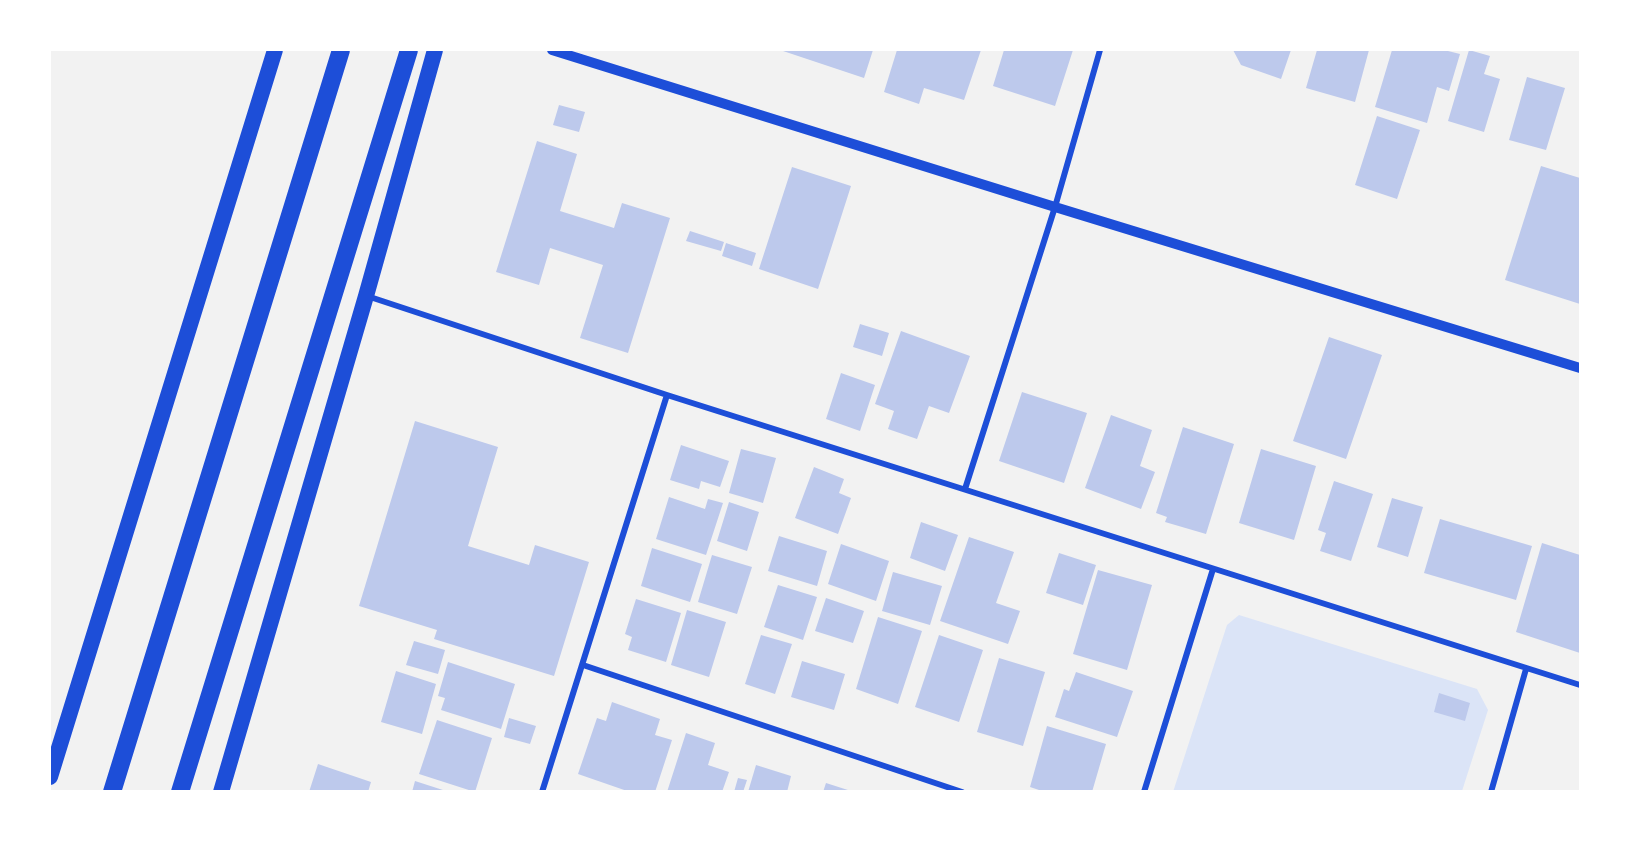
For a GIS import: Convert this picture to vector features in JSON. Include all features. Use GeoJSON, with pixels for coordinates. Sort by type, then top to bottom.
{"type":"FeatureCollection","features":[{"type":"Feature","properties":{"kind":"highway"},"geometry":{"type":"LineString","coordinates":[[50,777],[275,50]]}},
{"type":"Feature","properties":{"kind":"highway"},"geometry":{"type":"LineString","coordinates":[[112,792],[341,50]]}},
{"type":"Feature","properties":{"kind":"highway"},"geometry":{"type":"LineString","coordinates":[[180,792],[409,50]]}},
{"type":"Feature","properties":{"kind":"highway"},"geometry":{"type":"LineString","coordinates":[[221,792],[366,296],[435,50]]}},
{"type":"Feature","properties":{"kind":"street"},"geometry":{"type":"LineString","coordinates":[[552,50],[1581,368]]}},
{"type":"Feature","properties":{"kind":"street"},"geometry":{"type":"LineString","coordinates":[[965,489],[1055,207],[1100,50]]}},
{"type":"Feature","properties":{"kind":"street"},"geometry":{"type":"LineString","coordinates":[[366,296],[667,395],[1581,685]]}},
{"type":"Feature","properties":{"kind":"street"},"geometry":{"type":"LineString","coordinates":[[542,792],[667,395]]}},
{"type":"Feature","properties":{"kind":"street"},"geometry":{"type":"LineString","coordinates":[[1144,792],[1213,569]]}},
{"type":"Feature","properties":{"kind":"street"},"geometry":{"type":"LineString","coordinates":[[583,665],[962,792]]}},
{"type":"Feature","properties":{"kind":"street"},"geometry":{"type":"LineString","coordinates":[[1491,792],[1526,669]]}},
{"type":"Feature","properties":{"kind":"shaded area"},"geometry":{"type":"Polygon","coordinates":[[[1239,615],[1477,689],[1488,710],[1462,791],[1173,792],[1227,625],[1239,615]]]}},
{"type":"Feature","properties":{"kind":"building"},"geometry":{"type":"Polygon","coordinates":[[[780,50],[873,50],[864,78],[780,50]]]}},
{"type":"Feature","properties":{"kind":"building"},"geometry":{"type":"Polygon","coordinates":[[[897,50],[981,50],[964,100],[924,88],[919,104],[884,92],[897,50]]]}},
{"type":"Feature","properties":{"kind":"building"},"geometry":{"type":"Polygon","coordinates":[[[1004,50],[1073,50],[1055,106],[993,86],[1004,50]]]}},
{"type":"Feature","properties":{"kind":"building"},"geometry":{"type":"Polygon","coordinates":[[[1233,50],[1291,50],[1281,79],[1241,65],[1233,50]]]}},
{"type":"Feature","properties":{"kind":"building"},"geometry":{"type":"Polygon","coordinates":[[[1317,50],[1369,50],[1355,102],[1306,88],[1317,50]]]}},
{"type":"Feature","properties":{"kind":"building"},"geometry":{"type":"Polygon","coordinates":[[[1392,50],[1444,50],[1460,54],[1449,91],[1437,87],[1427,123],[1375,107],[1392,50]]]}},
{"type":"Feature","properties":{"kind":"building"},"geometry":{"type":"Polygon","coordinates":[[[1469,50],[1490,56],[1484,74],[1500,79],[1484,132],[1448,121],[1469,50]]]}},
{"type":"Feature","properties":{"kind":"building"},"geometry":{"type":"Polygon","coordinates":[[[1527,77],[1565,88],[1546,150],[1509,140],[1527,77]]]}},
{"type":"Feature","properties":{"kind":"building"},"geometry":{"type":"Polygon","coordinates":[[[559,105],[585,112],[579,132],[553,125],[559,105]]]}},
{"type":"Feature","properties":{"kind":"building"},"geometry":{"type":"Polygon","coordinates":[[[1377,116],[1420,130],[1397,199],[1355,185],[1377,116]]]}},
{"type":"Feature","properties":{"kind":"building"},"geometry":{"type":"Polygon","coordinates":[[[537,141],[577,154],[560,211],[614,228],[622,203],[670,218],[628,353],[580,338],[603,265],[550,248],[539,285],[496,272],[537,141]]]}},
{"type":"Feature","properties":{"kind":"building"},"geometry":{"type":"Polygon","coordinates":[[[1541,166],[1580,178],[1580,304],[1505,280],[1541,166]]]}},
{"type":"Feature","properties":{"kind":"building"},"geometry":{"type":"Polygon","coordinates":[[[792,167],[851,186],[818,289],[759,269],[792,167]]]}},
{"type":"Feature","properties":{"kind":"building"},"geometry":{"type":"Polygon","coordinates":[[[690,231],[724,242],[721,251],[686,241],[690,231]]]}},
{"type":"Feature","properties":{"kind":"building"},"geometry":{"type":"Polygon","coordinates":[[[726,243],[756,253],[752,266],[722,256],[726,243]]]}},
{"type":"Feature","properties":{"kind":"building"},"geometry":{"type":"Polygon","coordinates":[[[860,324],[889,333],[882,356],[853,347],[860,324]]]}},
{"type":"Feature","properties":{"kind":"building"},"geometry":{"type":"Polygon","coordinates":[[[901,331],[970,356],[949,413],[929,406],[917,439],[888,429],[894,411],[875,404],[901,331]]]}},
{"type":"Feature","properties":{"kind":"building"},"geometry":{"type":"Polygon","coordinates":[[[1329,337],[1382,355],[1346,459],[1293,441],[1329,337]]]}},
{"type":"Feature","properties":{"kind":"building"},"geometry":{"type":"Polygon","coordinates":[[[841,373],[875,385],[860,431],[826,419],[841,373]]]}},
{"type":"Feature","properties":{"kind":"building"},"geometry":{"type":"Polygon","coordinates":[[[1022,392],[1087,413],[1064,483],[999,461],[1022,392]]]}},
{"type":"Feature","properties":{"kind":"building"},"geometry":{"type":"Polygon","coordinates":[[[1111,415],[1152,430],[1140,466],[1155,472],[1141,509],[1085,488],[1111,415]]]}},
{"type":"Feature","properties":{"kind":"building"},"geometry":{"type":"Polygon","coordinates":[[[415,421],[498,447],[468,546],[529,565],[535,545],[589,562],[554,676],[434,639],[437,630],[359,606],[415,421]]]}},
{"type":"Feature","properties":{"kind":"building"},"geometry":{"type":"Polygon","coordinates":[[[1183,427],[1234,444],[1206,534],[1165,522],[1167,517],[1156,513],[1183,427]]]}},
{"type":"Feature","properties":{"kind":"building"},"geometry":{"type":"Polygon","coordinates":[[[681,445],[729,461],[720,487],[701,481],[699,489],[670,480],[681,445]]]}},
{"type":"Feature","properties":{"kind":"building"},"geometry":{"type":"Polygon","coordinates":[[[741,449],[776,458],[763,503],[729,493],[741,449]]]}},
{"type":"Feature","properties":{"kind":"building"},"geometry":{"type":"Polygon","coordinates":[[[1261,449],[1316,466],[1294,540],[1239,523],[1261,449]]]}},
{"type":"Feature","properties":{"kind":"building"},"geometry":{"type":"Polygon","coordinates":[[[814,467],[844,479],[839,493],[851,498],[838,534],[795,518],[814,467]]]}},
{"type":"Feature","properties":{"kind":"building"},"geometry":{"type":"Polygon","coordinates":[[[1334,481],[1373,494],[1351,561],[1320,551],[1326,533],[1318,530],[1334,481]]]}},
{"type":"Feature","properties":{"kind":"building"},"geometry":{"type":"Polygon","coordinates":[[[669,497],[705,509],[708,499],[723,503],[706,555],[656,539],[669,497]]]}},
{"type":"Feature","properties":{"kind":"building"},"geometry":{"type":"Polygon","coordinates":[[[1392,498],[1423,507],[1408,557],[1377,547],[1392,498]]]}},
{"type":"Feature","properties":{"kind":"building"},"geometry":{"type":"Polygon","coordinates":[[[729,502],[759,512],[747,551],[717,541],[729,502]]]}},
{"type":"Feature","properties":{"kind":"building"},"geometry":{"type":"Polygon","coordinates":[[[1440,519],[1532,546],[1516,600],[1424,573],[1440,519]]]}},
{"type":"Feature","properties":{"kind":"building"},"geometry":{"type":"Polygon","coordinates":[[[921,522],[958,535],[945,571],[910,558],[921,522]]]}},
{"type":"Feature","properties":{"kind":"building"},"geometry":{"type":"Polygon","coordinates":[[[779,536],[827,551],[817,586],[768,571],[779,536]]]}},
{"type":"Feature","properties":{"kind":"building"},"geometry":{"type":"Polygon","coordinates":[[[969,537],[1014,552],[996,603],[1020,611],[1008,644],[940,621],[969,537]]]}},
{"type":"Feature","properties":{"kind":"building"},"geometry":{"type":"Polygon","coordinates":[[[1542,543],[1580,555],[1580,653],[1516,632],[1542,543]]]}},
{"type":"Feature","properties":{"kind":"building"},"geometry":{"type":"Polygon","coordinates":[[[841,544],[889,561],[876,601],[828,584],[841,544]]]}},
{"type":"Feature","properties":{"kind":"building"},"geometry":{"type":"Polygon","coordinates":[[[652,548],[702,564],[690,602],[641,586],[652,548]]]}},
{"type":"Feature","properties":{"kind":"building"},"geometry":{"type":"Polygon","coordinates":[[[1059,553],[1096,565],[1083,605],[1046,593],[1059,553]]]}},
{"type":"Feature","properties":{"kind":"building"},"geometry":{"type":"Polygon","coordinates":[[[712,555],[752,567],[737,614],[698,602],[712,555]]]}},
{"type":"Feature","properties":{"kind":"building"},"geometry":{"type":"Polygon","coordinates":[[[1098,570],[1152,585],[1127,670],[1073,654],[1098,570]]]}},
{"type":"Feature","properties":{"kind":"building"},"geometry":{"type":"Polygon","coordinates":[[[893,572],[942,586],[930,625],[882,611],[893,572]]]}},
{"type":"Feature","properties":{"kind":"building"},"geometry":{"type":"Polygon","coordinates":[[[778,585],[817,597],[803,640],[764,627],[778,585]]]}},
{"type":"Feature","properties":{"kind":"building"},"geometry":{"type":"Polygon","coordinates":[[[826,598],[864,611],[853,643],[815,631],[826,598]]]}},
{"type":"Feature","properties":{"kind":"building"},"geometry":{"type":"Polygon","coordinates":[[[636,599],[681,613],[666,662],[628,650],[632,637],[625,634],[636,599]]]}},
{"type":"Feature","properties":{"kind":"building"},"geometry":{"type":"Polygon","coordinates":[[[687,610],[726,622],[709,677],[671,665],[687,610]]]}},
{"type":"Feature","properties":{"kind":"building"},"geometry":{"type":"Polygon","coordinates":[[[878,617],[922,631],[898,704],[856,689],[878,617]]]}},
{"type":"Feature","properties":{"kind":"building"},"geometry":{"type":"Polygon","coordinates":[[[761,635],[792,644],[775,694],[745,684],[761,635]]]}},
{"type":"Feature","properties":{"kind":"building"},"geometry":{"type":"Polygon","coordinates":[[[939,635],[983,650],[959,722],[915,707],[939,635]]]}},
{"type":"Feature","properties":{"kind":"building"},"geometry":{"type":"Polygon","coordinates":[[[414,641],[445,650],[438,674],[406,665],[414,641]]]}},
{"type":"Feature","properties":{"kind":"building"},"geometry":{"type":"Polygon","coordinates":[[[999,658],[1045,672],[1023,746],[977,732],[999,658]]]}},
{"type":"Feature","properties":{"kind":"building"},"geometry":{"type":"Polygon","coordinates":[[[802,661],[845,674],[834,710],[791,697],[802,661]]]}},
{"type":"Feature","properties":{"kind":"building"},"geometry":{"type":"Polygon","coordinates":[[[448,662],[515,684],[501,729],[441,710],[445,698],[438,696],[448,662]]]}},
{"type":"Feature","properties":{"kind":"building"},"geometry":{"type":"Polygon","coordinates":[[[396,671],[436,684],[422,734],[381,722],[396,671]]]}},
{"type":"Feature","properties":{"kind":"building"},"geometry":{"type":"Polygon","coordinates":[[[1076,672],[1133,691],[1117,737],[1055,717],[1064,689],[1069,691],[1076,672]]]}},
{"type":"Feature","properties":{"kind":"building"},"geometry":{"type":"Polygon","coordinates":[[[1439,693],[1470,703],[1465,721],[1434,712],[1439,693]]]}},
{"type":"Feature","properties":{"kind":"building"},"geometry":{"type":"Polygon","coordinates":[[[612,702],[660,719],[655,735],[672,740],[655,792],[630,792],[578,774],[597,718],[606,721],[612,702]]]}},
{"type":"Feature","properties":{"kind":"building"},"geometry":{"type":"Polygon","coordinates":[[[509,718],[536,726],[530,744],[504,737],[509,718]]]}},
{"type":"Feature","properties":{"kind":"building"},"geometry":{"type":"Polygon","coordinates":[[[437,720],[492,738],[475,792],[419,774],[437,720]]]}},
{"type":"Feature","properties":{"kind":"building"},"geometry":{"type":"Polygon","coordinates":[[[1047,726],[1106,744],[1092,792],[1045,792],[1030,787],[1047,726]]]}},
{"type":"Feature","properties":{"kind":"building"},"geometry":{"type":"Polygon","coordinates":[[[686,733],[715,743],[708,765],[729,772],[722,792],[667,792],[686,733]]]}},
{"type":"Feature","properties":{"kind":"building"},"geometry":{"type":"Polygon","coordinates":[[[318,764],[371,782],[368,792],[309,792],[318,764]]]}},
{"type":"Feature","properties":{"kind":"building"},"geometry":{"type":"Polygon","coordinates":[[[756,765],[791,776],[787,792],[748,792],[756,765]]]}},
{"type":"Feature","properties":{"kind":"building"},"geometry":{"type":"Polygon","coordinates":[[[738,778],[747,780],[743,792],[734,792],[738,778]]]}},
{"type":"Feature","properties":{"kind":"building"},"geometry":{"type":"Polygon","coordinates":[[[415,781],[446,791],[446,792],[412,792],[415,781]]]}},
{"type":"Feature","properties":{"kind":"building"},"geometry":{"type":"Polygon","coordinates":[[[826,783],[851,791],[823,792],[826,783]]]}}]}
